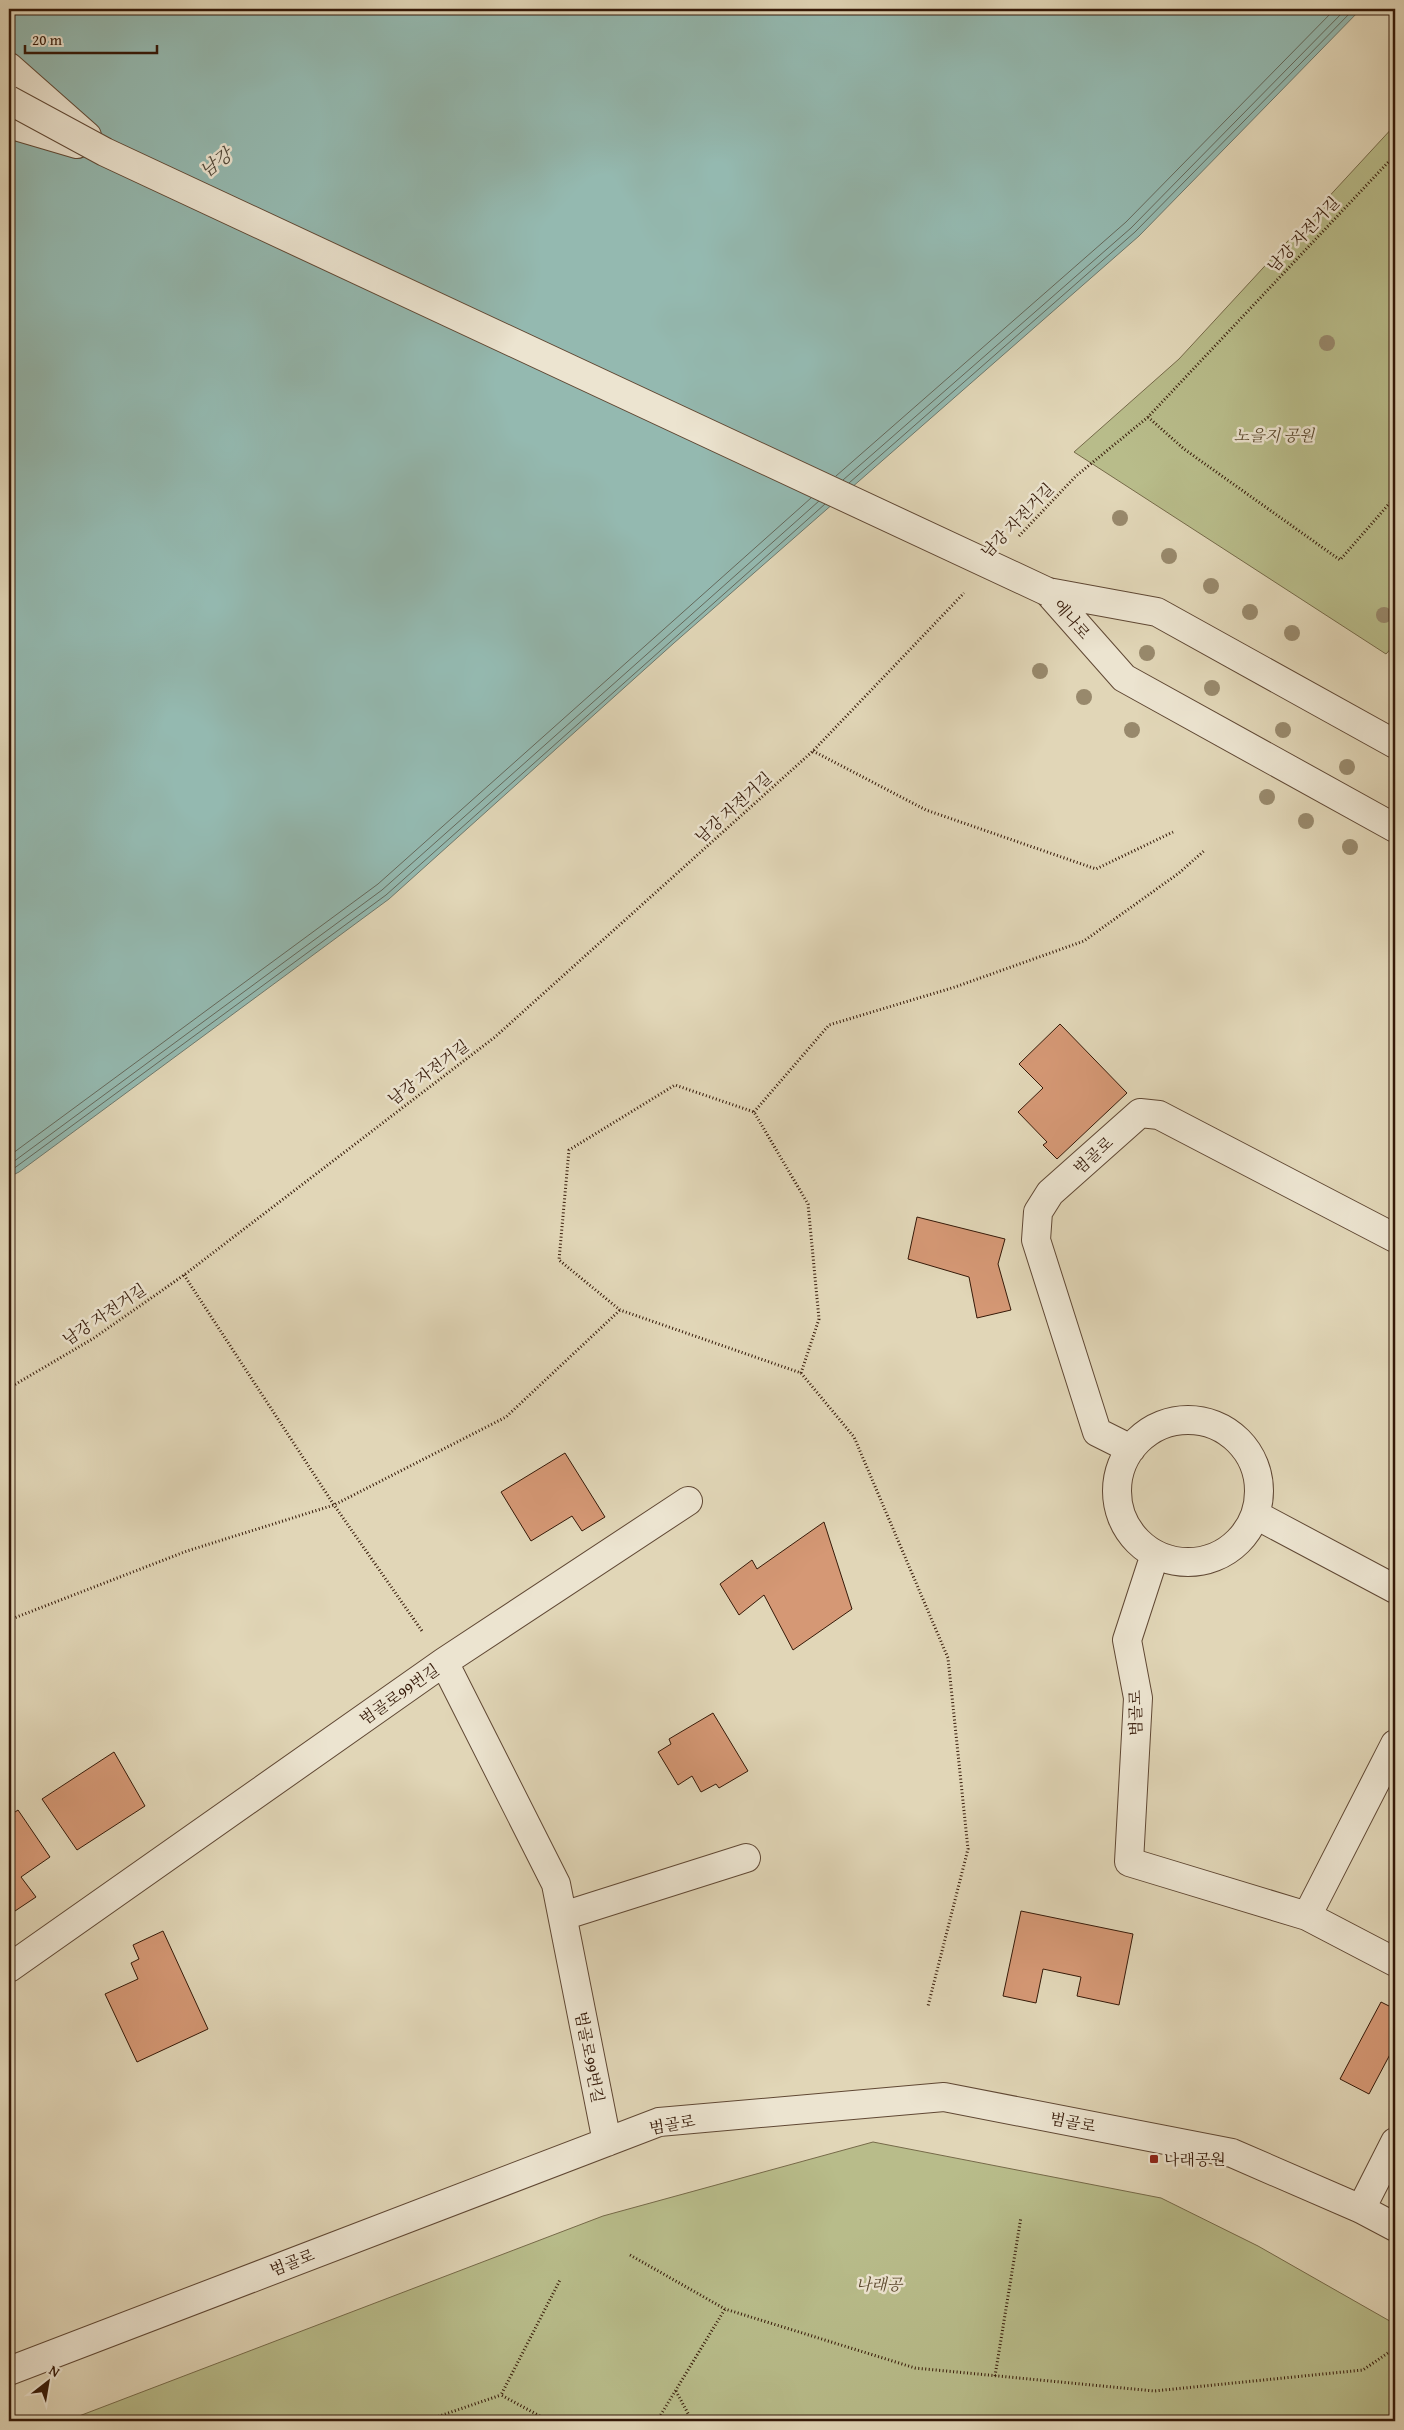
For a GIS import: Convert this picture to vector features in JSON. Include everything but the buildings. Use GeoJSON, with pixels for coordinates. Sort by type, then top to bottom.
{"type":"FeatureCollection","features":[{"type":"Feature","properties":{"kind":"street"},"geometry":{"type":"LineString","coordinates":[[9,67],[105,152]]}},
{"type":"Feature","properties":{"kind":"street"},"geometry":{"type":"LineString","coordinates":[[9,100],[105,152],[1048,592]]}},
{"type":"Feature","properties":{"kind":"street"},"geometry":{"type":"LineString","coordinates":[[9,124],[105,152]]}},
{"type":"Feature","properties":{"kind":"street","name":"에나로"},"geometry":{"type":"LineString","coordinates":[[1048,592],[1157,612],[1395,744]]}},
{"type":"Feature","properties":{"kind":"street","name":"에나로"},"geometry":{"type":"LineString","coordinates":[[1048,592],[1124,678],[1395,828]]}},
{"type":"Feature","properties":{"kind":"street","name":"범골로"},"geometry":{"type":"LineString","coordinates":[[1131,1449],[1097,1432],[1036,1240],[1038,1212],[1050,1193],[1140,1113],[1159,1115],[1395,1238]]}},
{"type":"Feature","properties":{"kind":"street"},"geometry":{"type":"LineString","coordinates":[[1189,1420],[1211,1424],[1231,1434],[1247,1450],[1256,1471],[1259,1493],[1256,1515],[1244,1536],[1225,1552],[1203,1561],[1178,1562],[1155,1554],[1136,1539],[1122,1518],[1117,1495],[1120,1470],[1131,1449],[1147,1433],[1167,1423],[1189,1420]]}},
{"type":"Feature","properties":{"kind":"street"},"geometry":{"type":"LineString","coordinates":[[444,1662],[688,1501]]}},
{"type":"Feature","properties":{"kind":"street"},"geometry":{"type":"LineString","coordinates":[[1256,1515],[1395,1588]]}},
{"type":"Feature","properties":{"kind":"street","name":"범골로"},"geometry":{"type":"LineString","coordinates":[[1155,1554],[1127,1640],[1138,1698],[1129,1862],[1307,1916],[1395,1962]]}},
{"type":"Feature","properties":{"kind":"street","name":"범골로99번길"},"geometry":{"type":"LineString","coordinates":[[9,1968],[444,1662],[556,1884],[607,2142]]}},
{"type":"Feature","properties":{"kind":"street"},"geometry":{"type":"LineString","coordinates":[[1307,1916],[1395,1744]]}},
{"type":"Feature","properties":{"kind":"street"},"geometry":{"type":"LineString","coordinates":[[562,1916],[746,1858]]}},
{"type":"Feature","properties":{"kind":"street","name":"범골로"},"geometry":{"type":"LineString","coordinates":[[9,2371],[659,2122],[944,2097],[1232,2153],[1361,2209],[1395,2227]]}},
{"type":"Feature","properties":{"kind":"street"},"geometry":{"type":"LineString","coordinates":[[1361,2209],[1395,2142]]}},
{"type":"Feature","properties":{"kind":"path","name":"남강 자전거길"},"geometry":{"type":"LineString","coordinates":[[1016,539],[1076,476],[1148,417],[1395,155]]}},
{"type":"Feature","properties":{"kind":"path"},"geometry":{"type":"LineString","coordinates":[[1148,417],[1184,449],[1340,560],[1395,497]]}},
{"type":"Feature","properties":{"kind":"path","name":"남강 자전거길"},"geometry":{"type":"LineString","coordinates":[[9,1388],[94,1338],[184,1275],[495,1037],[813,750],[968,588]]}},
{"type":"Feature","properties":{"kind":"path"},"geometry":{"type":"LineString","coordinates":[[813,750],[926,810],[1096,869],[1173,832]]}},
{"type":"Feature","properties":{"kind":"path"},"geometry":{"type":"LineString","coordinates":[[754,1112],[829,1025],[955,986],[1084,941],[1180,873],[1205,850]]}},
{"type":"Feature","properties":{"kind":"path"},"geometry":{"type":"LineString","coordinates":[[801,1373],[819,1318],[808,1204],[754,1112],[675,1085],[569,1150],[559,1260],[620,1310],[801,1373],[854,1437],[948,1658],[968,1849],[928,2006]]}},
{"type":"Feature","properties":{"kind":"path"},"geometry":{"type":"LineString","coordinates":[[184,1275],[334,1505],[444,1662]]}},
{"type":"Feature","properties":{"kind":"path"},"geometry":{"type":"LineString","coordinates":[[9,1620],[186,1551],[334,1505],[506,1417],[620,1310]]}},
{"type":"Feature","properties":{"kind":"path"},"geometry":{"type":"LineString","coordinates":[[996,2376],[1020,2217]]}},
{"type":"Feature","properties":{"kind":"path"},"geometry":{"type":"LineString","coordinates":[[630,2255],[725,2309],[915,2368],[1154,2391],[1363,2370],[1395,2348]]}},
{"type":"Feature","properties":{"kind":"path"},"geometry":{"type":"LineString","coordinates":[[425,2421],[501,2395],[560,2280]]}},
{"type":"Feature","properties":{"kind":"path"},"geometry":{"type":"LineString","coordinates":[[657,2421],[725,2309]]}},
{"type":"Feature","properties":{"kind":"path"},"geometry":{"type":"LineString","coordinates":[[676,2390],[692,2421]]}},
{"type":"Feature","properties":{"kind":"path"},"geometry":{"type":"LineString","coordinates":[[501,2395],[549,2421]]}},
{"type":"Feature","properties":{"kind":"green space","name":"노을지 공원"},"geometry":{"type":"Polygon","coordinates":[[[1395,125],[1395,644],[1386,654],[1074,452],[1179,359],[1395,125]]]}},
{"type":"Feature","properties":{"kind":"green space","name":"나래공"},"geometry":{"type":"Polygon","coordinates":[[[873,2142],[1161,2198],[1258,2246],[1395,2324],[1395,2421],[66,2421],[603,2216],[873,2142]]]}},
{"type":"Feature","properties":{"kind":"water","name":"남강"},"geometry":{"type":"Polygon","coordinates":[[[9,9],[1361,9],[1139,236],[674,643],[389,899],[19,1172],[9,1177],[9,9]]]}},
{"type":"Feature","properties":{"kind":"place","name":"나래공원"},"geometry":{"type":"Point","coordinates":[1154,2159]}}]}
